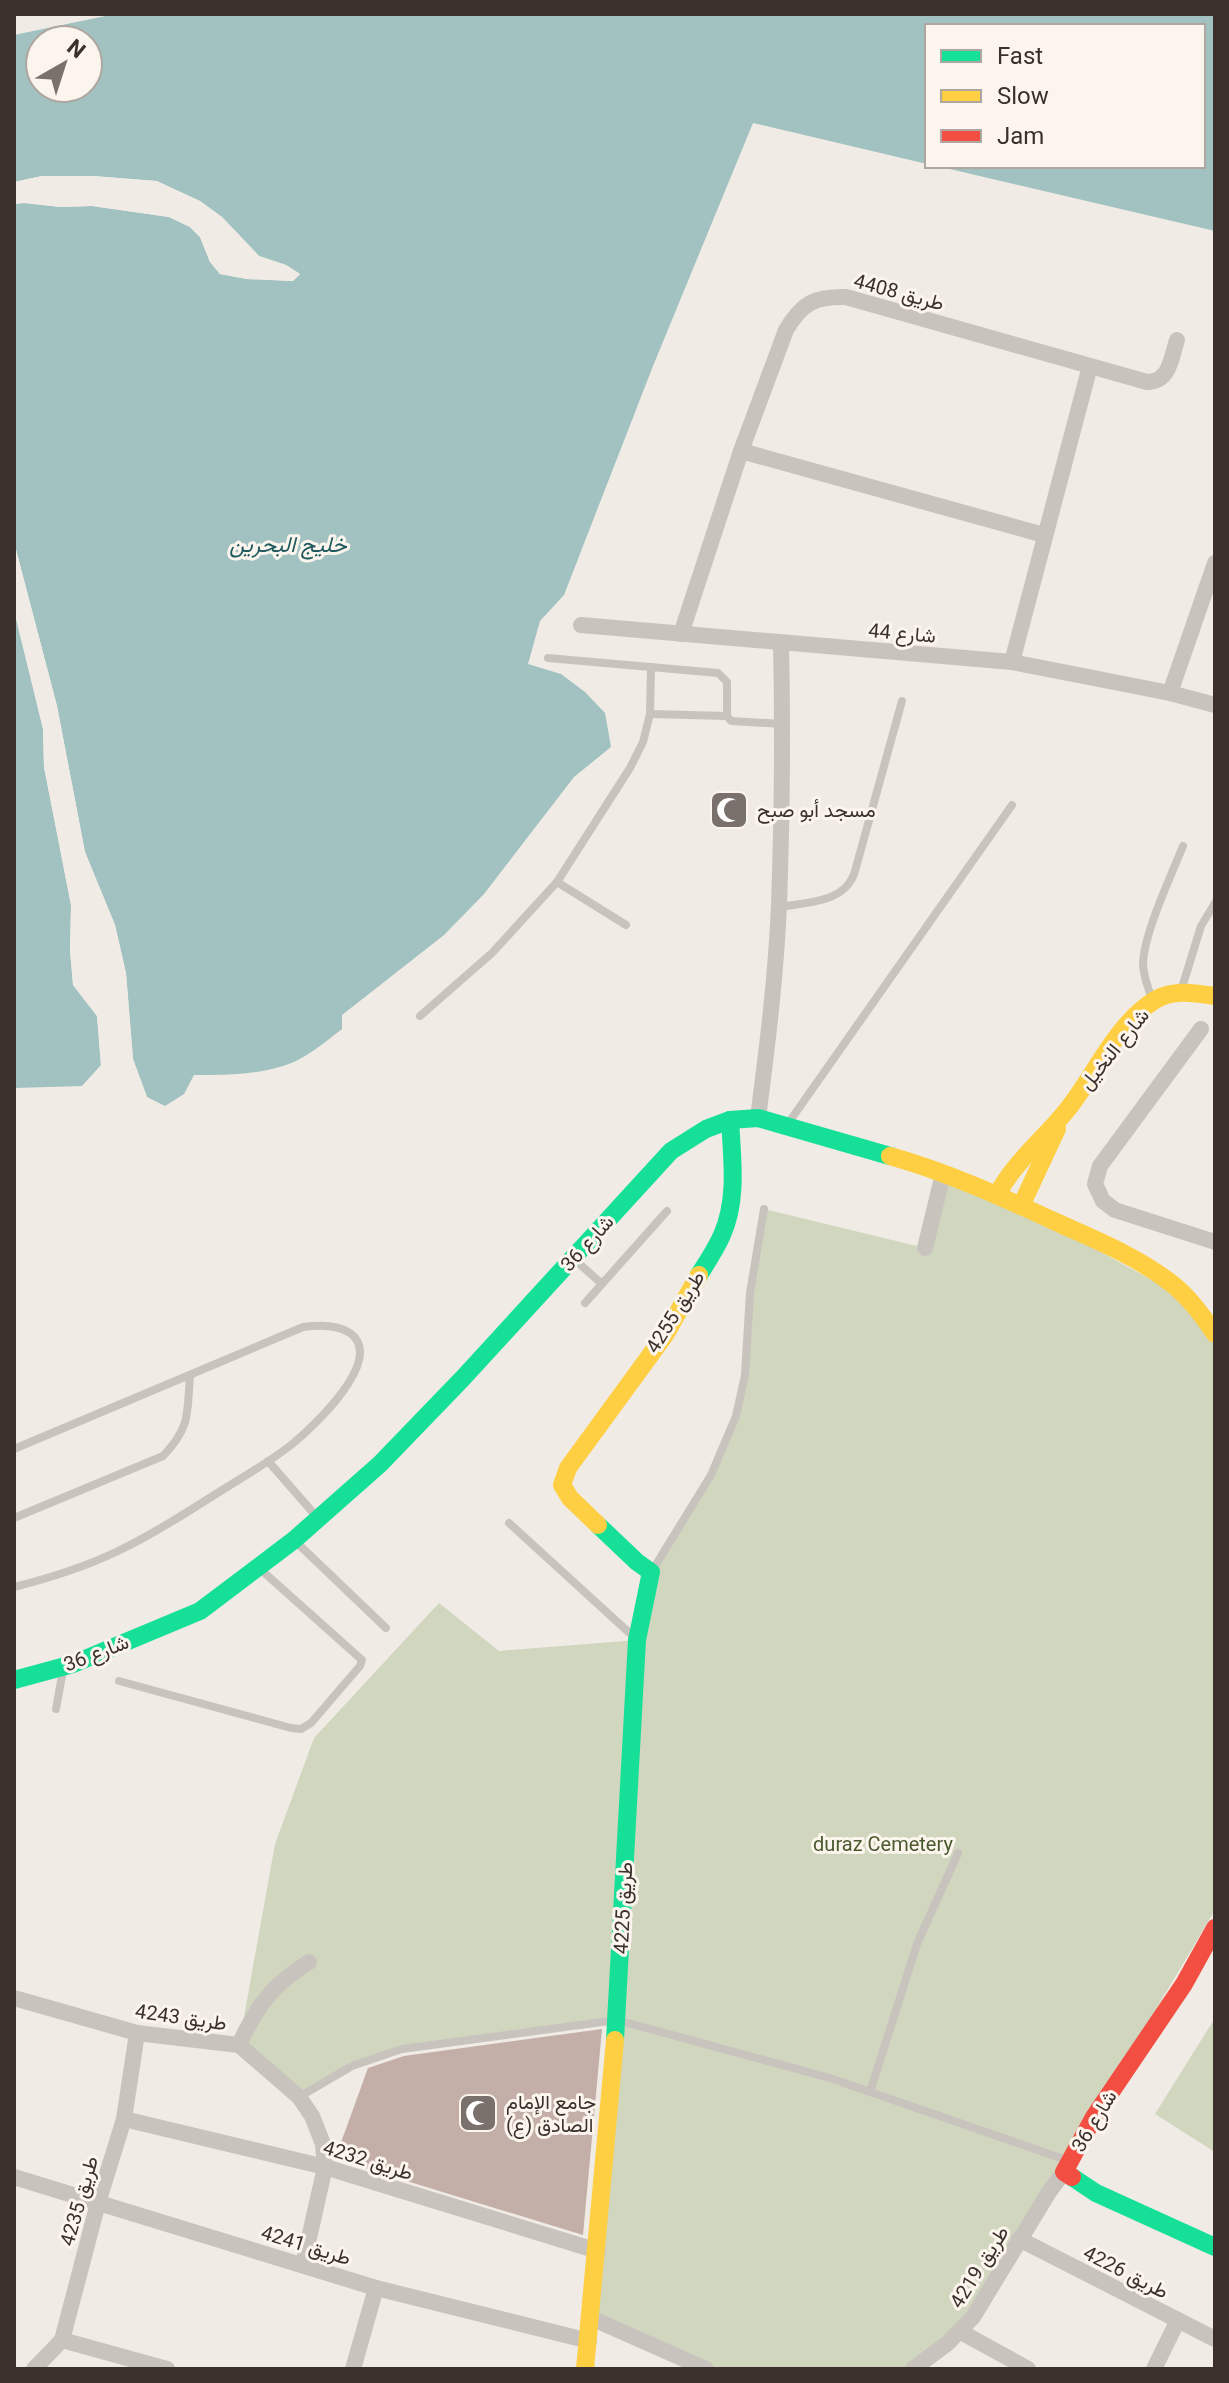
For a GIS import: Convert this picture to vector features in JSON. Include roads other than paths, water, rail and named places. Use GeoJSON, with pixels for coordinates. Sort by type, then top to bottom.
{"type":"FeatureCollection","features":[{"type":"Feature","properties":{"kind":"street","name":"طريق 4408"},"geometry":{"type":"LineString","coordinates":[[681,634],[741,451],[786,330],[796,314],[810,302],[827,296],[846,297],[1147,382],[1158,381],[1165,374],[1177,340]]}},
{"type":"Feature","properties":{"kind":"street"},"geometry":{"type":"LineString","coordinates":[[1012,662],[1090,366]]}},
{"type":"Feature","properties":{"kind":"street"},"geometry":{"type":"LineString","coordinates":[[741,451],[1044,535]]}},
{"type":"Feature","properties":{"kind":"street"},"geometry":{"type":"LineString","coordinates":[[1170,693],[1215,563]]}},
{"type":"Feature","properties":{"kind":"street","name":"شارع 44"},"geometry":{"type":"LineString","coordinates":[[581,625],[1012,662],[1170,693],[1215,705]]}},
{"type":"Feature","properties":{"kind":"street"},"geometry":{"type":"LineString","coordinates":[[758,1118],[771,1014],[779,907],[781,643]]}},
{"type":"Feature","properties":{"kind":"street","name":"شارع النخيل"},"geometry":{"type":"LineString","coordinates":[[997,1195],[1009,1171],[1066,1110],[1136,1016],[1168,993],[1215,996]]}},
{"type":"Feature","properties":{"kind":"street"},"geometry":{"type":"LineString","coordinates":[[1201,1029],[1100,1166],[1095,1184],[1103,1201],[1115,1210],[1215,1242]]}},
{"type":"Feature","properties":{"kind":"street","name":"شارع النخيل"},"geometry":{"type":"LineString","coordinates":[[1021,1206],[1066,1110]]}},
{"type":"Feature","properties":{"kind":"street","name":"شارع 36"},"geometry":{"type":"LineString","coordinates":[[14,1680],[63,1667],[200,1611],[259,1568],[319,1520],[380,1464],[671,1151],[706,1129],[730,1120],[758,1118],[786,1125],[943,1174],[997,1195],[1131,1256],[1171,1283],[1192,1302],[1215,1334]]}},
{"type":"Feature","properties":{"kind":"street","name":"طريق 4255"},"geometry":{"type":"LineString","coordinates":[[651,1572],[570,1498],[562,1485],[568,1468],[665,1335],[722,1235],[730,1210],[733,1179],[730,1120]]}},
{"type":"Feature","properties":{"kind":"street"},"geometry":{"type":"LineString","coordinates":[[925,1248],[943,1174]]}},
{"type":"Feature","properties":{"kind":"street","name":"طريق 4225"},"geometry":{"type":"LineString","coordinates":[[585,2369],[617,2020],[637,1640],[651,1572]]}},
{"type":"Feature","properties":{"kind":"street","name":"شارع 36"},"geometry":{"type":"LineString","coordinates":[[1215,1928],[1184,1984],[1094,2117],[1067,2166],[1096,2193],[1215,2247]]}},
{"type":"Feature","properties":{"kind":"street"},"geometry":{"type":"LineString","coordinates":[[239,2045],[267,1994],[309,1962]]}},
{"type":"Feature","properties":{"kind":"street","name":"طريق 4243"},"geometry":{"type":"LineString","coordinates":[[14,1998],[137,2033],[239,2045],[299,2097],[312,2116],[323,2144],[325,2167]]}},
{"type":"Feature","properties":{"kind":"street","name":"طريق 4235"},"geometry":{"type":"LineString","coordinates":[[34,2369],[62,2340],[124,2119],[137,2033]]}},
{"type":"Feature","properties":{"kind":"street","name":"طريق 4232"},"geometry":{"type":"LineString","coordinates":[[124,2119],[325,2167],[598,2251]]}},
{"type":"Feature","properties":{"kind":"street","name":"طريق 4219"},"geometry":{"type":"LineString","coordinates":[[913,2369],[961,2332],[984,2302],[1019,2239],[1067,2166]]}},
{"type":"Feature","properties":{"kind":"street"},"geometry":{"type":"LineString","coordinates":[[303,2265],[325,2167]]}},
{"type":"Feature","properties":{"kind":"street","name":"طريق 4241"},"geometry":{"type":"LineString","coordinates":[[14,2177],[376,2288],[589,2341]]}},
{"type":"Feature","properties":{"kind":"street","name":"طريق 4226"},"geometry":{"type":"LineString","coordinates":[[1019,2239],[1215,2339]]}},
{"type":"Feature","properties":{"kind":"street"},"geometry":{"type":"LineString","coordinates":[[353,2369],[376,2288]]}},
{"type":"Feature","properties":{"kind":"street"},"geometry":{"type":"LineString","coordinates":[[591,2318],[706,2369]]}},
{"type":"Feature","properties":{"kind":"street"},"geometry":{"type":"LineString","coordinates":[[1154,2369],[1178,2320]]}},
{"type":"Feature","properties":{"kind":"street"},"geometry":{"type":"LineString","coordinates":[[961,2332],[1028,2369]]}},
{"type":"Feature","properties":{"kind":"street"},"geometry":{"type":"LineString","coordinates":[[62,2340],[143,2366],[167,2369]]}},
{"type":"Feature","properties":{"kind":"lane"},"geometry":{"type":"LineString","coordinates":[[548,658],[722,675],[727,682],[727,716]]}},
{"type":"Feature","properties":{"kind":"lane"},"geometry":{"type":"LineString","coordinates":[[420,1016],[492,953],[557,882],[643,742],[650,714],[651,667]]}},
{"type":"Feature","properties":{"kind":"lane"},"geometry":{"type":"LineString","coordinates":[[779,907],[834,896],[850,884],[902,701]]}},
{"type":"Feature","properties":{"kind":"lane"},"geometry":{"type":"LineString","coordinates":[[650,714],[727,716],[735,722],[782,724]]}},
{"type":"Feature","properties":{"kind":"lane"},"geometry":{"type":"LineString","coordinates":[[786,1125],[1012,805]]}},
{"type":"Feature","properties":{"kind":"lane"},"geometry":{"type":"LineString","coordinates":[[1153,1001],[1145,978],[1146,942],[1183,846]]}},
{"type":"Feature","properties":{"kind":"lane"},"geometry":{"type":"LineString","coordinates":[[557,882],[626,925]]}},
{"type":"Feature","properties":{"kind":"lane"},"geometry":{"type":"LineString","coordinates":[[1181,992],[1201,926],[1215,903]]}},
{"type":"Feature","properties":{"kind":"lane"},"geometry":{"type":"LineString","coordinates":[[651,1572],[711,1475],[736,1416],[745,1375],[750,1293],[764,1209]]}},
{"type":"Feature","properties":{"kind":"lane"},"geometry":{"type":"LineString","coordinates":[[585,1303],[667,1211]]}},
{"type":"Feature","properties":{"kind":"lane"},"geometry":{"type":"LineString","coordinates":[[573,1258],[602,1284]]}},
{"type":"Feature","properties":{"kind":"lane"},"geometry":{"type":"LineString","coordinates":[[14,1449],[303,1327],[327,1326],[350,1333],[357,1341],[361,1355],[355,1374],[314,1424],[292,1444],[151,1534],[79,1568],[14,1587]]}},
{"type":"Feature","properties":{"kind":"lane"},"geometry":{"type":"LineString","coordinates":[[14,1518],[163,1456],[180,1438],[187,1417],[190,1375]]}},
{"type":"Feature","properties":{"kind":"lane"},"geometry":{"type":"LineString","coordinates":[[268,1461],[319,1520]]}},
{"type":"Feature","properties":{"kind":"lane"},"geometry":{"type":"LineString","coordinates":[[509,1523],[637,1640]]}},
{"type":"Feature","properties":{"kind":"lane"},"geometry":{"type":"LineString","coordinates":[[294,1540],[386,1628]]}},
{"type":"Feature","properties":{"kind":"lane"},"geometry":{"type":"LineString","coordinates":[[119,1681],[291,1728],[301,1729],[311,1723],[362,1660],[259,1568]]}},
{"type":"Feature","properties":{"kind":"lane"},"geometry":{"type":"LineString","coordinates":[[56,1709],[63,1667]]}},
{"type":"Feature","properties":{"kind":"lane"},"geometry":{"type":"LineString","coordinates":[[870,2092],[917,1944],[958,1853]]}},
{"type":"Feature","properties":{"kind":"lane"},"geometry":{"type":"LineString","coordinates":[[299,2097],[352,2066],[402,2049],[617,2020],[759,2057],[870,2092],[1067,2166]]}},
{"type":"Feature","properties":{"kind":"water","name":"خليج البحرين"},"geometry":{"type":"Polygon","coordinates":[[[115,14],[1215,14],[1215,231],[946,168],[1205,168],[1205,24],[925,24],[925,164],[753,123],[653,366],[564,595],[540,621],[528,664],[561,674],[585,692],[605,713],[611,747],[574,777],[484,894],[444,935],[342,1015],[342,1029],[306,1055],[283,1066],[250,1073],[194,1075],[184,1094],[165,1106],[147,1097],[133,1059],[126,973],[115,925],[85,852],[57,706],[14,542],[14,204],[92,206],[169,217],[190,227],[200,237],[210,262],[220,274],[293,281],[300,274],[286,265],[259,256],[222,217],[200,201],[157,181],[42,176],[14,182],[14,35],[24,33],[24,104],[104,104],[104,24],[67,24],[115,14]]]}},
{"type":"Feature","properties":{"kind":"water"},"geometry":{"type":"Polygon","coordinates":[[[14,611],[43,729],[44,767],[71,905],[73,985],[97,1016],[101,1066],[82,1086],[14,1088],[14,611]]]}},
{"type":"Feature","properties":{"kind":"place","name":"مسجد أبو صبح"},"geometry":{"type":"Point","coordinates":[729,810]}},
{"type":"Feature","properties":{"kind":"place","name":"جامع الإمام الصادق (ع)"},"geometry":{"type":"Point","coordinates":[478,2113]}},
{"type":"Feature","properties":{"kind":"park label","name":"duraz Cemetery"},"geometry":{"type":"Point","coordinates":[883,1844]}}]}
